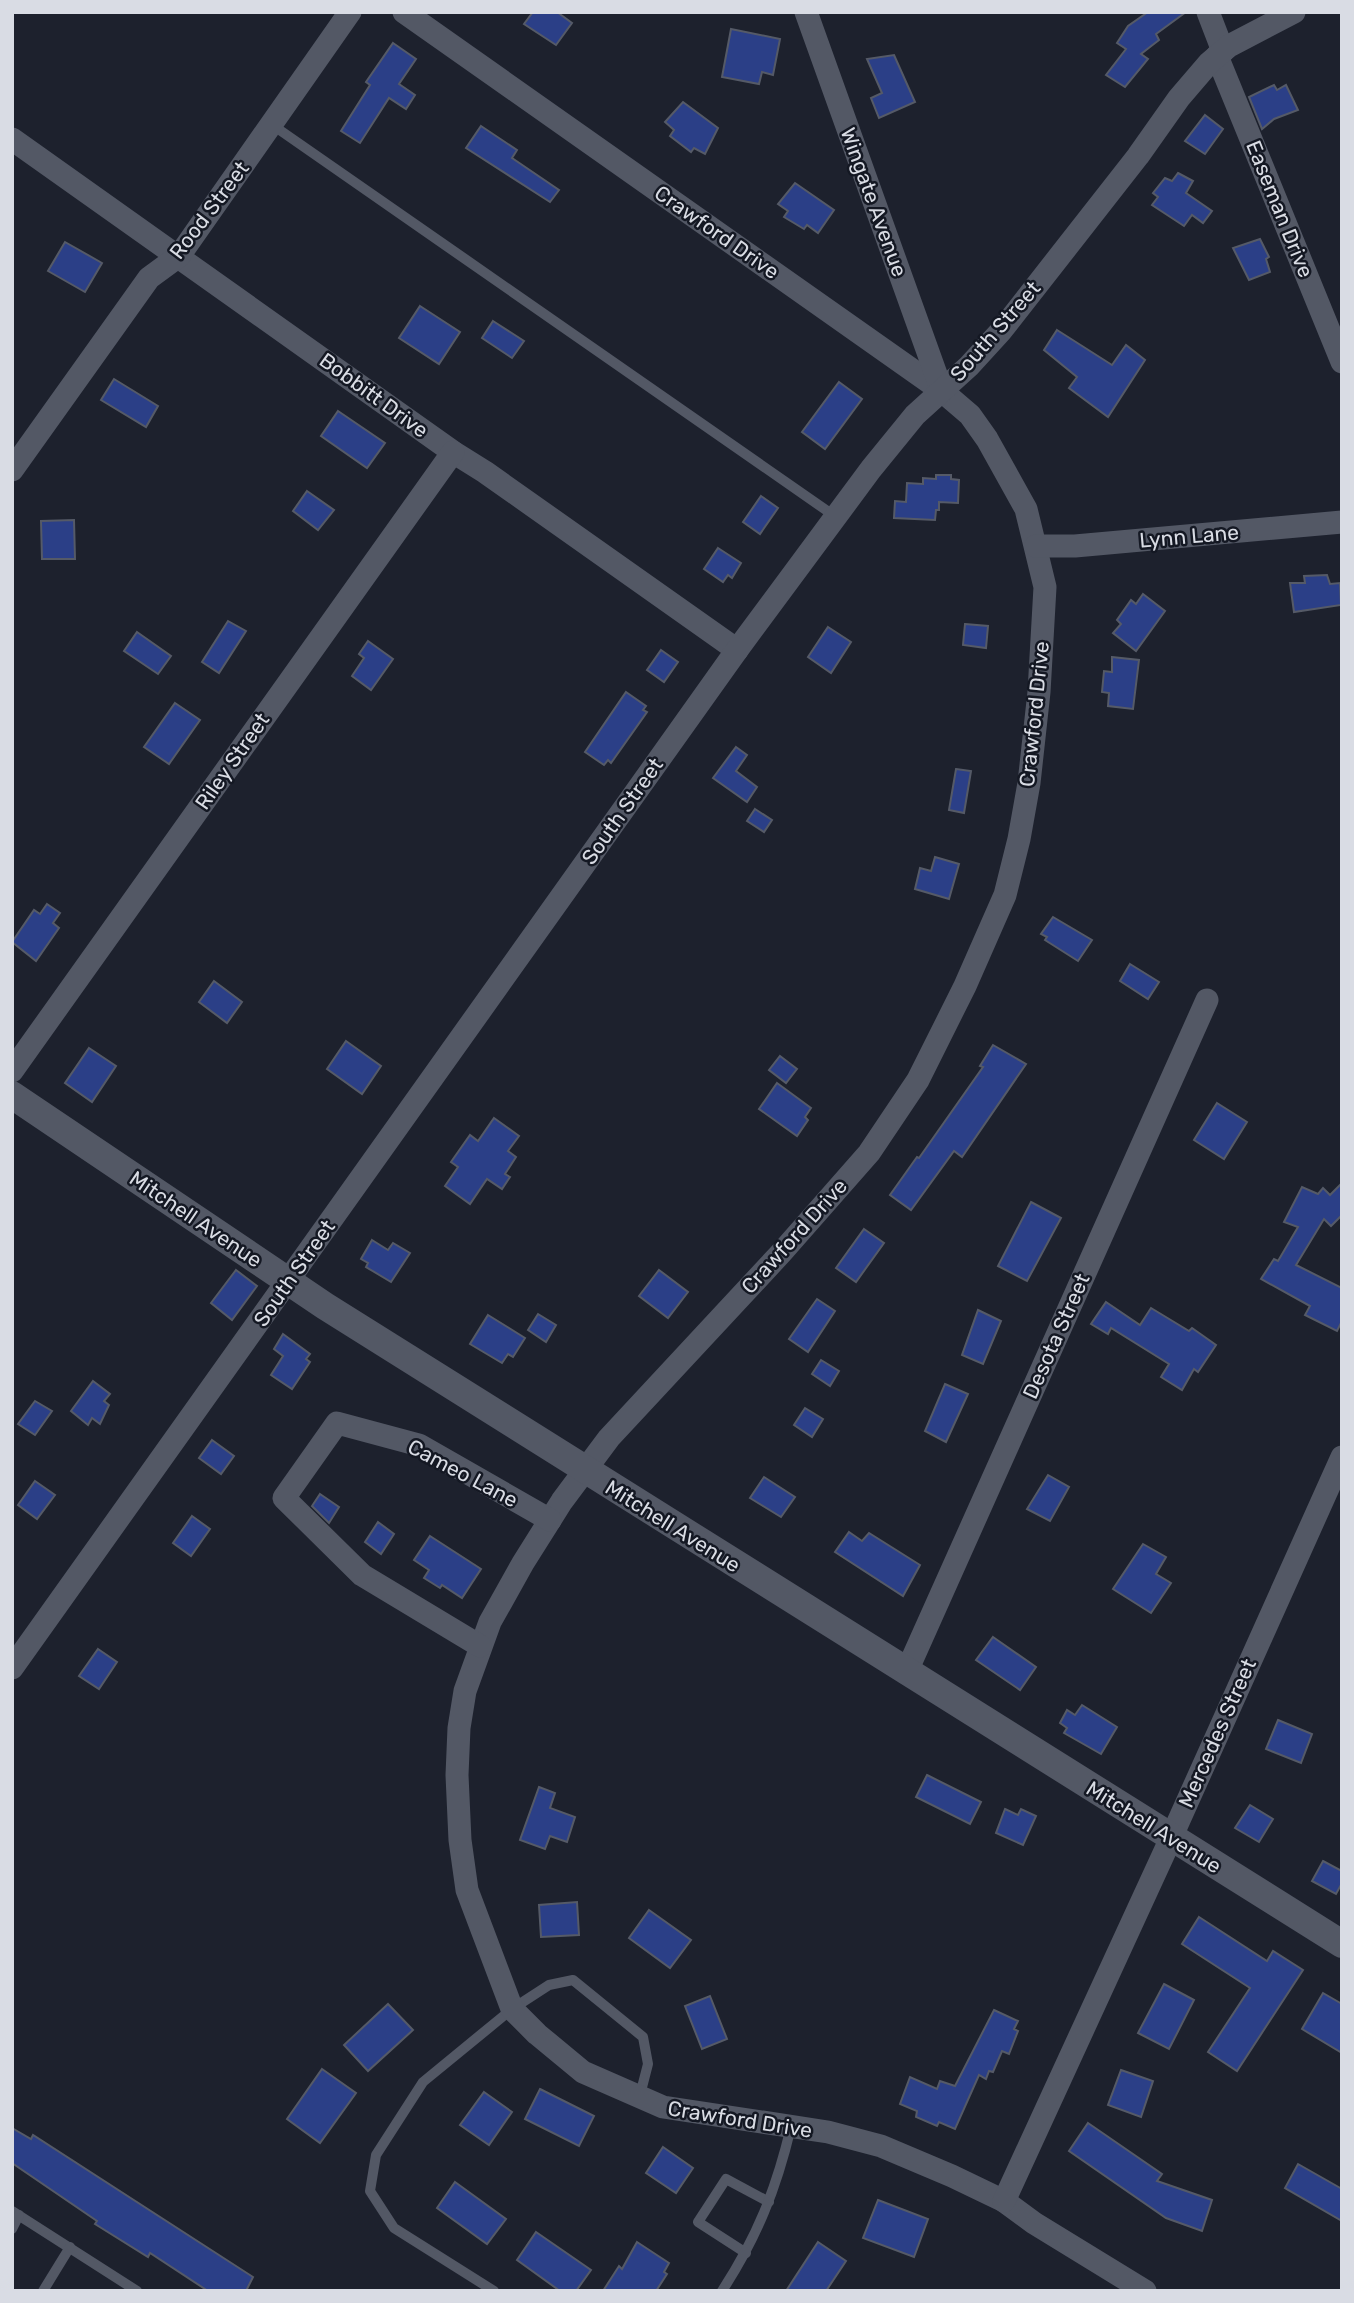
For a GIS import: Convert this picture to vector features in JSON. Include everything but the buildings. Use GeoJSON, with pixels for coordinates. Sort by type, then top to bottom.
{"type":"FeatureCollection","features":[{"type":"Feature","properties":{"kind":"street","name":"Rood Street"},"geometry":{"type":"LineString","coordinates":[[12,470],[149,278],[179,256],[350,12]]}},
{"type":"Feature","properties":{"kind":"street","name":"Crawford Drive"},"geometry":{"type":"LineString","coordinates":[[404,12],[942,391],[971,415],[1026,509],[1045,587],[1039,692],[1018,839],[1005,895],[965,986],[918,1080],[869,1153],[782,1252],[609,1437],[550,1520],[490,1622],[465,1691],[459,1728],[457,1775],[460,1840],[467,1890],[512,2009],[537,2034],[583,2072],[663,2108],[828,2132],[880,2146],[1004,2201],[1144,2291]]}},
{"type":"Feature","properties":{"kind":"street","name":"Wingate Avenue"},"geometry":{"type":"LineString","coordinates":[[806,12],[942,391]]}},
{"type":"Feature","properties":{"kind":"street","name":"Easeman Drive"},"geometry":{"type":"LineString","coordinates":[[1208,12],[1220,53],[1342,362]]}},
{"type":"Feature","properties":{"kind":"street","name":"South Street"},"geometry":{"type":"LineString","coordinates":[[12,1668],[737,650],[836,517],[915,415],[969,366],[1001,331],[1138,156],[1179,98],[1220,53],[1294,12]]}},
{"type":"Feature","properties":{"kind":"street","name":"Bobbitt Drive"},"geometry":{"type":"LineString","coordinates":[[12,139],[737,650]]}},
{"type":"Feature","properties":{"kind":"street","name":"Riley Street"},"geometry":{"type":"LineString","coordinates":[[12,1071],[453,452]]}},
{"type":"Feature","properties":{"kind":"street","name":"Lynn Lane"},"geometry":{"type":"LineString","coordinates":[[1036,546],[1075,546],[1342,522]]}},
{"type":"Feature","properties":{"kind":"street","name":"Desota Street"},"geometry":{"type":"LineString","coordinates":[[906,1673],[1207,1000]]}},
{"type":"Feature","properties":{"kind":"street","name":"Mitchell Avenue"},"geometry":{"type":"LineString","coordinates":[[12,1095],[288,1281],[584,1470],[1342,1944]]}},
{"type":"Feature","properties":{"kind":"street","name":"Cameo Lane"},"geometry":{"type":"LineString","coordinates":[[480,1646],[362,1575],[284,1498],[337,1423],[419,1445],[550,1520]]}},
{"type":"Feature","properties":{"kind":"street","name":"Mercedes Street"},"geometry":{"type":"LineString","coordinates":[[1004,2201],[1342,1457]]}},
{"type":"Feature","properties":{"kind":"lane"},"geometry":{"type":"LineString","coordinates":[[271,124],[836,517]]}},
{"type":"Feature","properties":{"kind":"lane"},"geometry":{"type":"LineString","coordinates":[[494,2291],[394,2228],[370,2191],[376,2155],[424,2082],[512,2009],[549,1984],[573,1980],[643,2037],[648,2064],[639,2099]]}},
{"type":"Feature","properties":{"kind":"lane"},"geometry":{"type":"LineString","coordinates":[[722,2291],[746,2253],[769,2202],[791,2127]]}},
{"type":"Feature","properties":{"kind":"lane"},"geometry":{"type":"LineString","coordinates":[[746,2253],[698,2222],[726,2179],[769,2202]]}},
{"type":"Feature","properties":{"kind":"lane"},"geometry":{"type":"LineString","coordinates":[[12,2229],[15,2213],[137,2291]]}},
{"type":"Feature","properties":{"kind":"lane"},"geometry":{"type":"LineString","coordinates":[[43,2291],[69,2247]]}}]}
